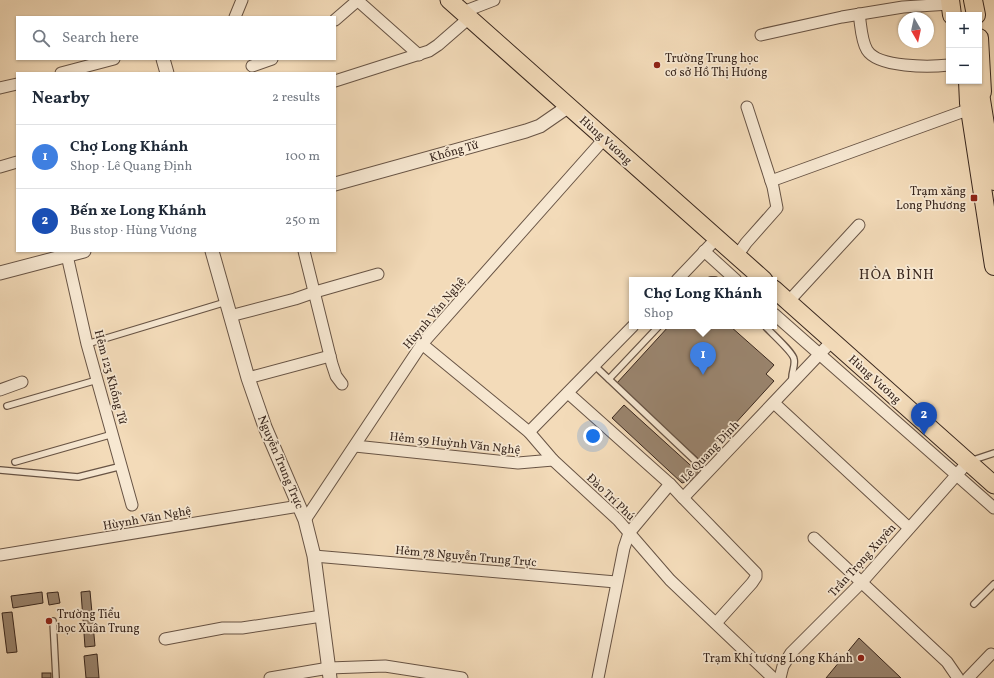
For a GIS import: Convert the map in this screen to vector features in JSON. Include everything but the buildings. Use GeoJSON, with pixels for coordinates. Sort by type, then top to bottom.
{"type":"FeatureCollection","features":[{"type":"Feature","properties":{"kind":"highway"},"geometry":{"type":"LineString","coordinates":[[973,0],[975,12]]}},
{"type":"Feature","properties":{"kind":"highway"},"geometry":{"type":"LineString","coordinates":[[974,104],[982,69],[980,48]]}},
{"type":"Feature","properties":{"kind":"highway"},"geometry":{"type":"LineString","coordinates":[[964,84],[974,104],[991,146],[994,180]]}},
{"type":"Feature","properties":{"kind":"highway"},"geometry":{"type":"LineString","coordinates":[[969,84],[974,104],[989,197],[994,266]]}},
{"type":"Feature","properties":{"kind":"highway"},"geometry":{"type":"LineString","coordinates":[[974,104],[977,84]]}},
{"type":"Feature","properties":{"kind":"main road","name":"Hùng Vương"},"geometry":{"type":"LineString","coordinates":[[449,0],[761,277]]}},
{"type":"Feature","properties":{"kind":"main road","name":"Hùng Vương"},"geometry":{"type":"LineString","coordinates":[[780,296],[994,485]]}},
{"type":"Feature","properties":{"kind":"street"},"geometry":{"type":"LineString","coordinates":[[235,16],[242,0]]}},
{"type":"Feature","properties":{"kind":"street"},"geometry":{"type":"LineString","coordinates":[[336,81],[419,55],[438,45],[466,15],[494,0]]}},
{"type":"Feature","properties":{"kind":"street"},"geometry":{"type":"LineString","coordinates":[[336,19],[361,1],[419,55]]}},
{"type":"Feature","properties":{"kind":"street"},"geometry":{"type":"LineString","coordinates":[[761,35],[859,14],[903,7],[958,9]]}},
{"type":"Feature","properties":{"kind":"street"},"geometry":{"type":"LineString","coordinates":[[859,14],[866,48],[874,57],[924,67],[946,65]]}},
{"type":"Feature","properties":{"kind":"street"},"geometry":{"type":"LineString","coordinates":[[65,72],[110,60]]}},
{"type":"Feature","properties":{"kind":"street"},"geometry":{"type":"LineString","coordinates":[[163,60],[167,72]]}},
{"type":"Feature","properties":{"kind":"street"},"geometry":{"type":"LineString","coordinates":[[252,66],[269,60]]}},
{"type":"Feature","properties":{"kind":"street"},"geometry":{"type":"LineString","coordinates":[[0,88],[16,84]]}},
{"type":"Feature","properties":{"kind":"street"},"geometry":{"type":"LineString","coordinates":[[771,181],[974,104]]}},
{"type":"Feature","properties":{"kind":"street","name":"Khổng Tử"},"geometry":{"type":"LineString","coordinates":[[336,184],[526,131],[540,126],[569,106]]}},
{"type":"Feature","properties":{"kind":"street"},"geometry":{"type":"LineString","coordinates":[[737,256],[746,243],[777,208],[771,181],[747,107]]}},
{"type":"Feature","properties":{"kind":"street","name":"Hùynh Văn Nghệ"},"geometry":{"type":"LineString","coordinates":[[305,520],[422,344],[604,139]]}},
{"type":"Feature","properties":{"kind":"street"},"geometry":{"type":"LineString","coordinates":[[0,167],[16,162]]}},
{"type":"Feature","properties":{"kind":"street"},"geometry":{"type":"LineString","coordinates":[[780,296],[859,225]]}},
{"type":"Feature","properties":{"kind":"street"},"geometry":{"type":"LineString","coordinates":[[680,277],[717,238]]}},
{"type":"Feature","properties":{"kind":"street"},"geometry":{"type":"LineString","coordinates":[[704,251],[733,277]]}},
{"type":"Feature","properties":{"kind":"street","name":"Nguyễn Trung Trực"},"geometry":{"type":"LineString","coordinates":[[212,252],[248,378],[265,427],[305,520],[314,556],[330,673]]}},
{"type":"Feature","properties":{"kind":"street"},"geometry":{"type":"LineString","coordinates":[[304,252],[330,356],[336,376],[342,384]]}},
{"type":"Feature","properties":{"kind":"street"},"geometry":{"type":"LineString","coordinates":[[0,273],[66,253]]}},
{"type":"Feature","properties":{"kind":"street","name":"Hẻm 123 Khổng Tử"},"geometry":{"type":"LineString","coordinates":[[66,253],[97,380],[132,505]]}},
{"type":"Feature","properties":{"kind":"street"},"geometry":{"type":"LineString","coordinates":[[230,316],[295,299],[378,274]]}},
{"type":"Feature","properties":{"kind":"street"},"geometry":{"type":"LineString","coordinates":[[777,317],[994,508]]}},
{"type":"Feature","properties":{"kind":"street"},"geometry":{"type":"LineString","coordinates":[[529,432],[630,329]]}},
{"type":"Feature","properties":{"kind":"street","name":"Lê Quang Định"},"geometry":{"type":"LineString","coordinates":[[598,678],[616,582],[625,543],[629,533],[670,484],[683,498],[793,384],[832,341]]}},
{"type":"Feature","properties":{"kind":"street","name":"Đào Trí Phú"},"geometry":{"type":"LineString","coordinates":[[422,344],[529,432],[553,460],[629,533],[657,567],[773,678]]}},
{"type":"Feature","properties":{"kind":"street"},"geometry":{"type":"LineString","coordinates":[[248,378],[330,356]]}},
{"type":"Feature","properties":{"kind":"street"},"geometry":{"type":"LineString","coordinates":[[0,390],[22,382]]}},
{"type":"Feature","properties":{"kind":"street"},"geometry":{"type":"LineString","coordinates":[[568,393],[670,484]]}},
{"type":"Feature","properties":{"kind":"street"},"geometry":{"type":"LineString","coordinates":[[774,403],[909,528]]}},
{"type":"Feature","properties":{"kind":"street","name":"Hẻm 59 Huỳnh Văn Nghệ"},"geometry":{"type":"LineString","coordinates":[[355,446],[518,463],[553,460]]}},
{"type":"Feature","properties":{"kind":"street","name":"Trần Trọng Xuyên"},"geometry":{"type":"LineString","coordinates":[[780,678],[783,666],[791,653],[861,583],[968,462]]}},
{"type":"Feature","properties":{"kind":"street"},"geometry":{"type":"LineString","coordinates":[[683,498],[756,573],[756,577],[752,583],[716,623]]}},
{"type":"Feature","properties":{"kind":"street","name":"Hùynh Văn Nghệ"},"geometry":{"type":"LineString","coordinates":[[0,555],[299,506]]}},
{"type":"Feature","properties":{"kind":"street"},"geometry":{"type":"LineString","coordinates":[[814,538],[947,662],[958,678]]}},
{"type":"Feature","properties":{"kind":"street","name":"Hẻm 78 Nguyễn Trung Trực"},"geometry":{"type":"LineString","coordinates":[[314,556],[616,582]]}},
{"type":"Feature","properties":{"kind":"street"},"geometry":{"type":"LineString","coordinates":[[165,639],[223,628],[242,628],[322,616]]}},
{"type":"Feature","properties":{"kind":"street"},"geometry":{"type":"LineString","coordinates":[[968,678],[991,654]]}},
{"type":"Feature","properties":{"kind":"street"},"geometry":{"type":"LineString","coordinates":[[270,678],[396,667],[462,678]]}},
{"type":"Feature","properties":{"kind":"lane"},"geometry":{"type":"LineString","coordinates":[[88,344],[226,302]]}},
{"type":"Feature","properties":{"kind":"lane"},"geometry":{"type":"LineString","coordinates":[[609,379],[656,329]]}},
{"type":"Feature","properties":{"kind":"lane"},"geometry":{"type":"LineString","coordinates":[[768,329],[794,357],[794,365],[791,376],[793,384]]}},
{"type":"Feature","properties":{"kind":"lane"},"geometry":{"type":"LineString","coordinates":[[595,366],[708,472]]}},
{"type":"Feature","properties":{"kind":"lane"},"geometry":{"type":"LineString","coordinates":[[8,406],[97,380]]}},
{"type":"Feature","properties":{"kind":"lane"},"geometry":{"type":"LineString","coordinates":[[15,462],[113,434]]}},
{"type":"Feature","properties":{"kind":"lane"},"geometry":{"type":"LineString","coordinates":[[968,462],[994,453]]}},
{"type":"Feature","properties":{"kind":"lane"},"geometry":{"type":"LineString","coordinates":[[0,470],[78,477],[122,466]]}},
{"type":"Feature","properties":{"kind":"lane"},"geometry":{"type":"LineString","coordinates":[[974,604],[994,584]]}},
{"type":"Feature","properties":{"kind":"lane"},"geometry":{"type":"LineString","coordinates":[[53,621],[56,678]]}},
{"type":"Feature","properties":{"kind":"place","name":"Trường Trung học cơ sở Hồ Thị Hương"},"geometry":{"type":"Point","coordinates":[657,65]}},
{"type":"Feature","properties":{"kind":"place","name":"Trạm xăng Long Phương"},"geometry":{"type":"Point","coordinates":[974,198]}},
{"type":"Feature","properties":{"kind":"place","name":"Chợ Long Khánh"},"geometry":{"type":"Point","coordinates":[703,375]}},
{"type":"Feature","properties":{"kind":"place","name":"Bến xe Long Khánh"},"geometry":{"type":"Point","coordinates":[924,435]}},
{"type":"Feature","properties":{"kind":"place","name":"Trường Tiểu học Xuân Trung"},"geometry":{"type":"Point","coordinates":[49,621]}},
{"type":"Feature","properties":{"kind":"place","name":"Trạm Khí tương Long Khánh"},"geometry":{"type":"Point","coordinates":[861,658]}},
{"type":"Feature","properties":{"kind":"district","name":"HÒA BÌNH"},"geometry":{"type":"Point","coordinates":[897,274]}}]}
